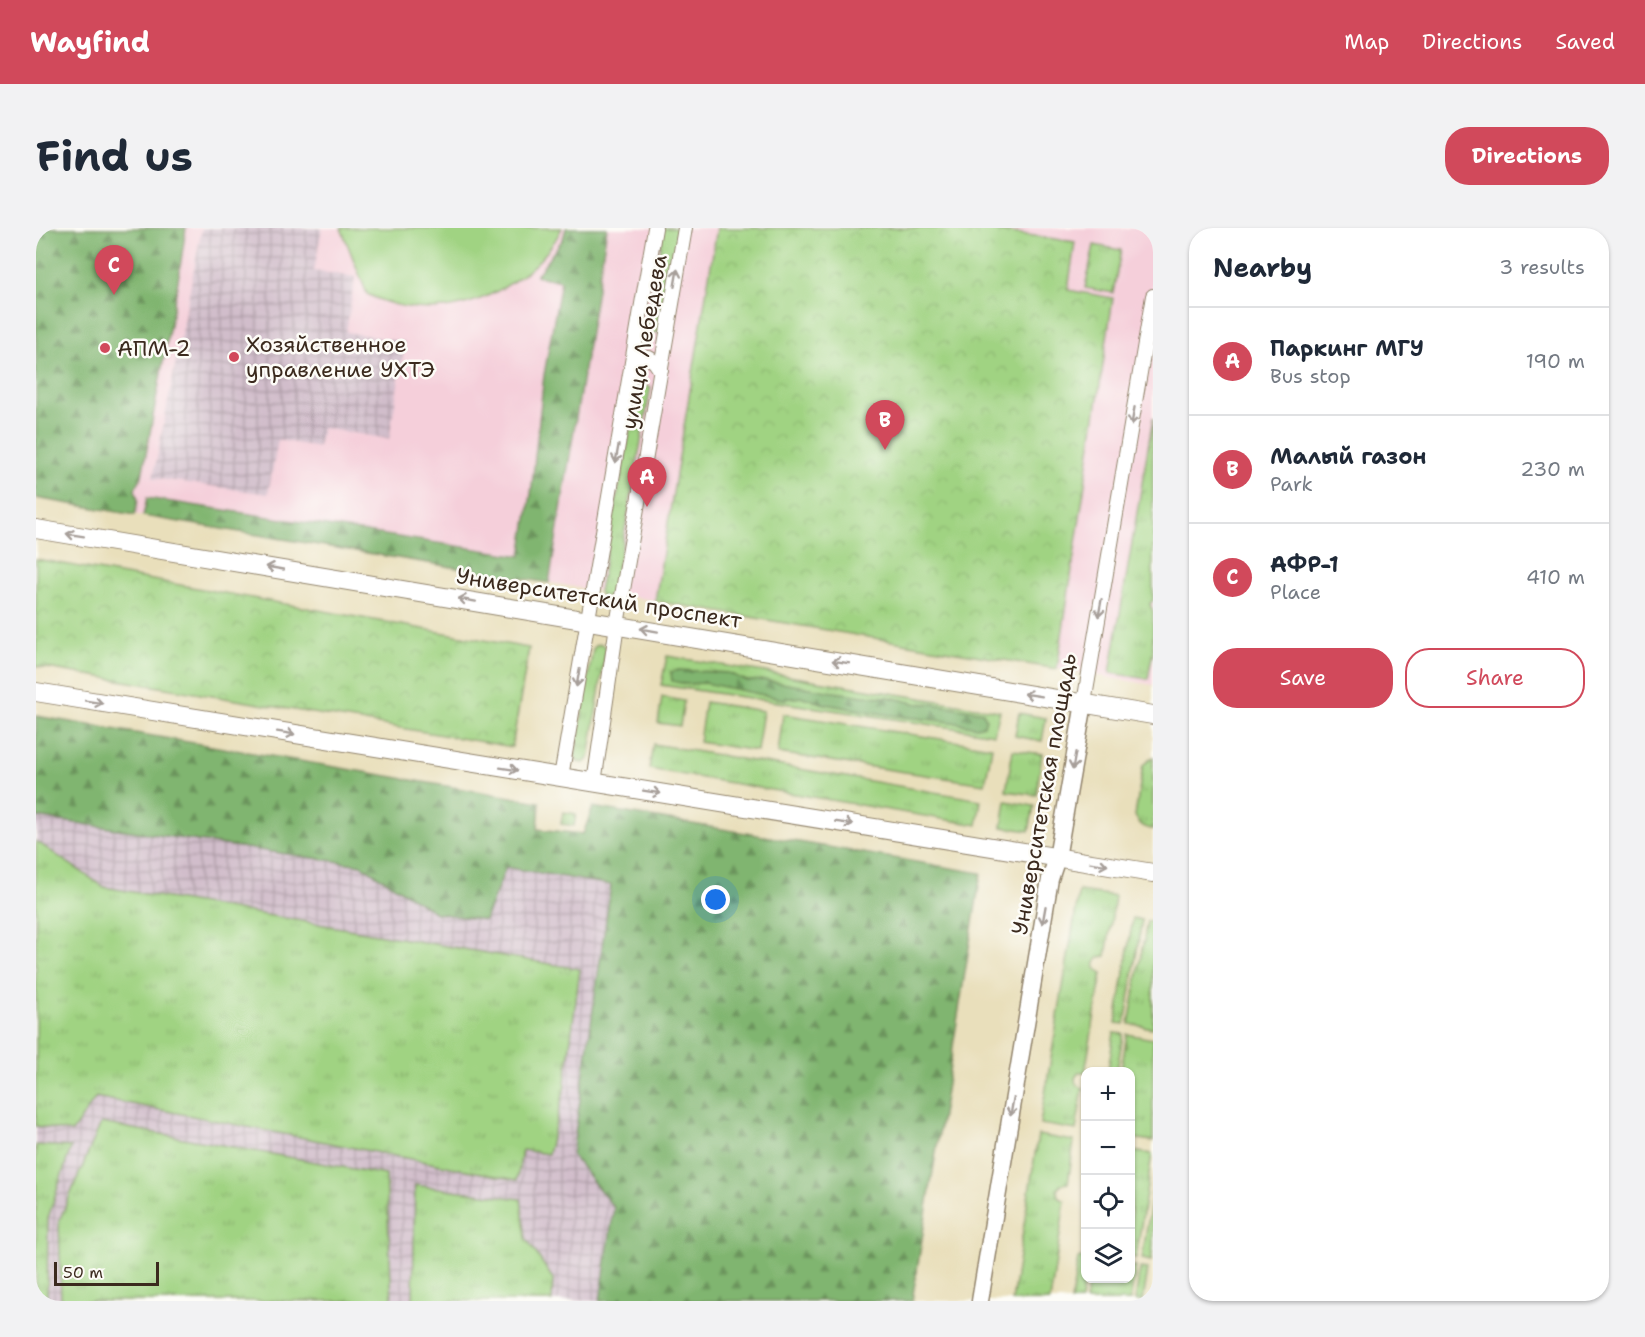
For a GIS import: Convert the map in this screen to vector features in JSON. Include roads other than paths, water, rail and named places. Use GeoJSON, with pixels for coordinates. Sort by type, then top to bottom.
{"type":"FeatureCollection","features":[{"type":"Feature","properties":{"kind":"main road","name":"Университетский проспект"},"geometry":{"type":"LineString","coordinates":[[36,529],[1153,715]]}},
{"type":"Feature","properties":{"kind":"main road"},"geometry":{"type":"LineString","coordinates":[[36,692],[1153,873]]}},
{"type":"Feature","properties":{"kind":"street","name":"улица Лебедева"},"geometry":{"type":"LineString","coordinates":[[561,777],[655,228]]}},
{"type":"Feature","properties":{"kind":"street","name":"улица Лебедева"},"geometry":{"type":"LineString","coordinates":[[594,783],[617,625],[685,228]]}},
{"type":"Feature","properties":{"kind":"street","name":"Университетская площадь"},"geometry":{"type":"LineString","coordinates":[[980,1301],[1050,879],[1057,858],[1153,296]]}},
{"type":"Feature","properties":{"kind":"street"},"geometry":{"type":"LineString","coordinates":[[633,365],[641,359],[649,358],[661,371]]}},
{"type":"Feature","properties":{"kind":"place","name":"АФР-1"},"geometry":{"type":"Point","coordinates":[114,295]}},
{"type":"Feature","properties":{"kind":"place","name":"АПМ-2"},"geometry":{"type":"Point","coordinates":[105,348]}},
{"type":"Feature","properties":{"kind":"place","name":"Хозяйственное управление УХТЭ"},"geometry":{"type":"Point","coordinates":[234,357]}},
{"type":"Feature","properties":{"kind":"place","name":"Малый газон"},"geometry":{"type":"Point","coordinates":[885,450]}},
{"type":"Feature","properties":{"kind":"place","name":"Паркинг МГУ"},"geometry":{"type":"Point","coordinates":[647,507]}}]}
